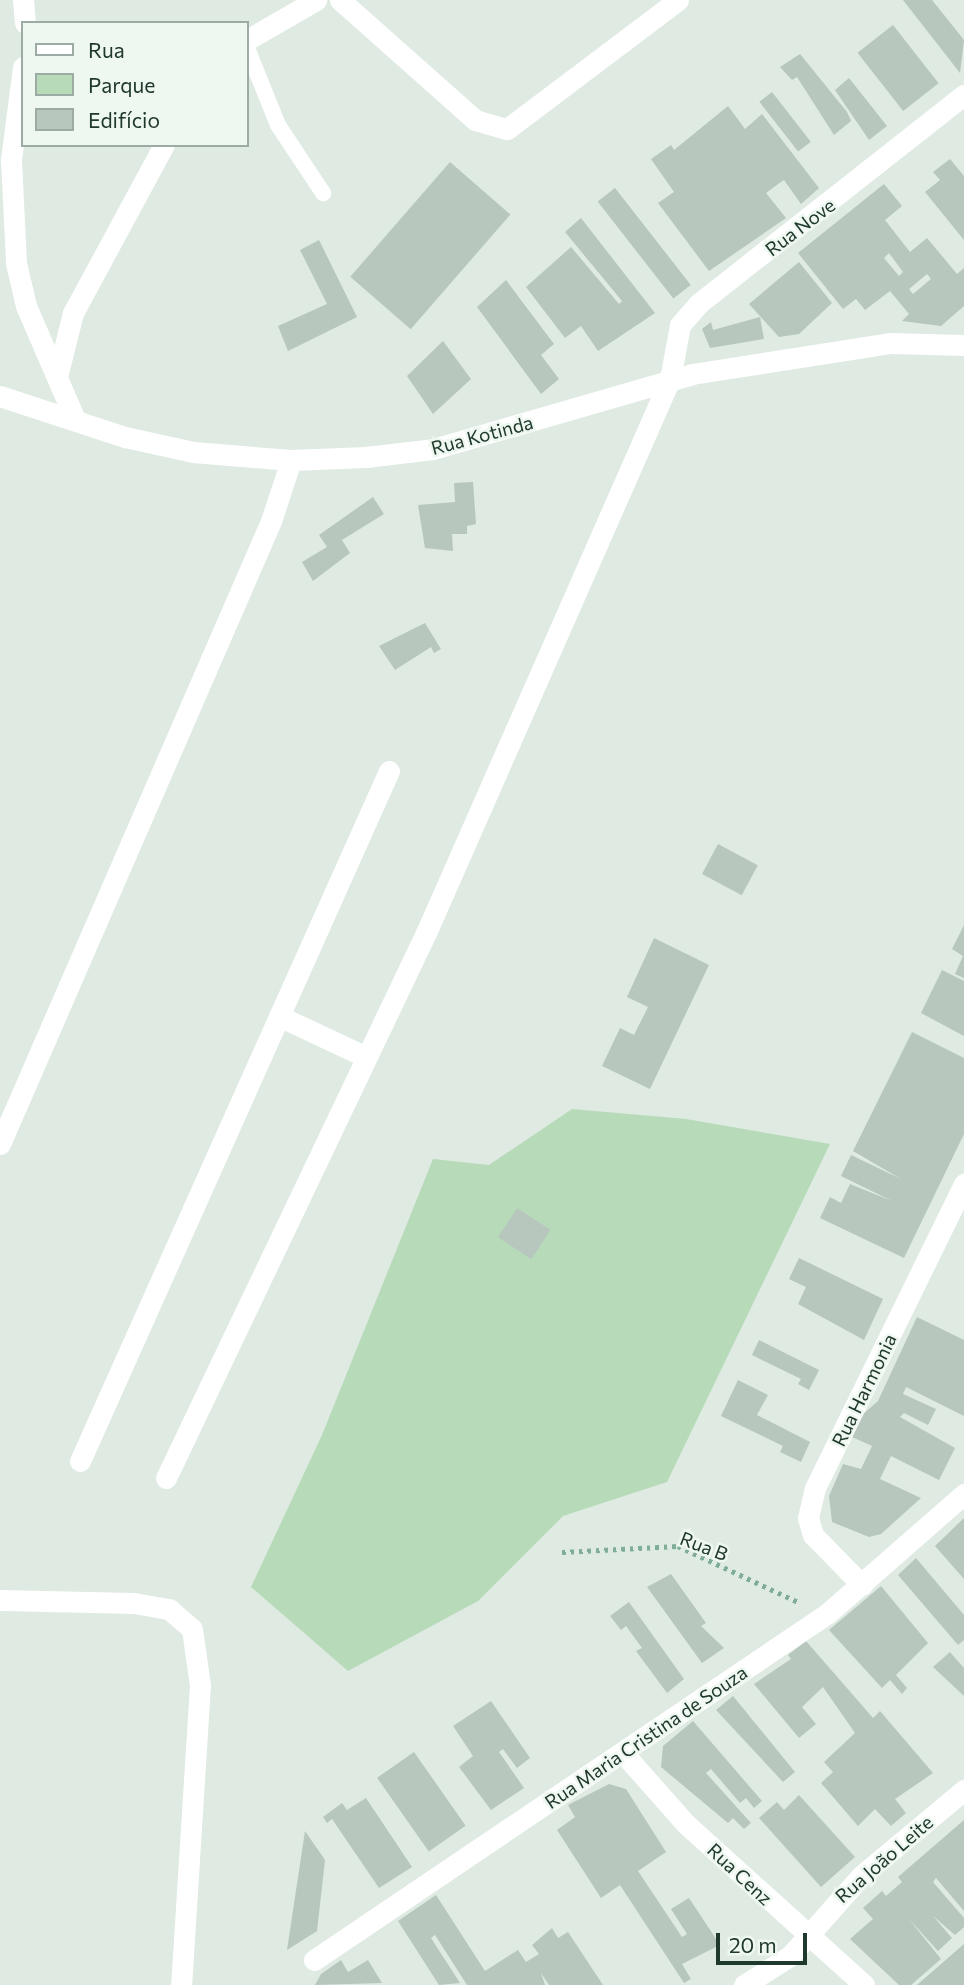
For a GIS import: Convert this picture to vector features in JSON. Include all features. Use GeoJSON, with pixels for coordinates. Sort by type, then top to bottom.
{"type":"FeatureCollection","features":[{"type":"Feature","properties":{"kind":"street"},"geometry":{"type":"LineString","coordinates":[[23,0],[25,21]]}},
{"type":"Feature","properties":{"kind":"street"},"geometry":{"type":"LineString","coordinates":[[248,39],[316,0]]}},
{"type":"Feature","properties":{"kind":"street"},"geometry":{"type":"LineString","coordinates":[[340,0],[475,121],[507,129],[678,0]]}},
{"type":"Feature","properties":{"kind":"street"},"geometry":{"type":"LineString","coordinates":[[21,82],[11,160],[16,263],[26,306],[58,373],[75,419]]}},
{"type":"Feature","properties":{"kind":"street","name":"Rua Nove"},"geometry":{"type":"LineString","coordinates":[[166,1478],[366,1057],[670,379],[680,325],[698,304],[964,95]]}},
{"type":"Feature","properties":{"kind":"street"},"geometry":{"type":"LineString","coordinates":[[58,373],[74,313],[163,147]]}},
{"type":"Feature","properties":{"kind":"street","name":"Rua Kotinda"},"geometry":{"type":"LineString","coordinates":[[0,396],[193,452],[290,460],[433,449],[670,379],[859,347],[964,345]]}},
{"type":"Feature","properties":{"kind":"street"},"geometry":{"type":"LineString","coordinates":[[0,1144],[271,521],[290,460]]}},
{"type":"Feature","properties":{"kind":"street"},"geometry":{"type":"LineString","coordinates":[[80,1461],[389,771]]}},
{"type":"Feature","properties":{"kind":"street"},"geometry":{"type":"LineString","coordinates":[[279,1016],[366,1057]]}},
{"type":"Feature","properties":{"kind":"street","name":"Rua Harmonia"},"geometry":{"type":"LineString","coordinates":[[862,1585],[813,1535],[808,1518],[842,1432],[959,1214],[964,1184]]}},
{"type":"Feature","properties":{"kind":"street","name":"Rua Maria Cristina de Souza"},"geometry":{"type":"LineString","coordinates":[[314,1960],[624,1755],[828,1613],[964,1494]]}},
{"type":"Feature","properties":{"kind":"street"},"geometry":{"type":"LineString","coordinates":[[0,1600],[134,1603],[170,1609],[192,1629],[200,1685],[181,1985]]}},
{"type":"Feature","properties":{"kind":"street","name":"Rua Cenz"},"geometry":{"type":"LineString","coordinates":[[624,1755],[686,1824],[864,1985]]}},
{"type":"Feature","properties":{"kind":"street","name":"Rua João Leite"},"geometry":{"type":"LineString","coordinates":[[744,1985],[790,1956],[862,1875],[964,1790]]}},
{"type":"Feature","properties":{"kind":"lane"},"geometry":{"type":"LineString","coordinates":[[248,50],[278,125],[323,193]]}},
{"type":"Feature","properties":{"kind":"path","name":"Rua B"},"geometry":{"type":"LineString","coordinates":[[562,1552],[678,1546],[828,1613]]}},
{"type":"Feature","properties":{"kind":"green space"},"geometry":{"type":"Polygon","coordinates":[[[572,1109],[686,1119],[830,1144],[667,1482],[563,1516],[478,1601],[348,1671],[251,1587],[322,1435],[433,1159],[489,1165],[572,1109]]]}},
{"type":"Feature","properties":{"kind":"building"},"geometry":{"type":"Polygon","coordinates":[[[903,0],[932,0],[964,40],[960,73],[903,0]]]}},
{"type":"Feature","properties":{"kind":"building"},"geometry":{"type":"Polygon","coordinates":[[[893,25],[939,83],[903,111],[858,53],[893,25]]]}},
{"type":"Feature","properties":{"kind":"building"},"geometry":{"type":"Polygon","coordinates":[[[800,54],[847,112],[851,121],[834,135],[797,77],[792,80],[780,67],[800,54]]]}},
{"type":"Feature","properties":{"kind":"building"},"geometry":{"type":"Polygon","coordinates":[[[849,78],[887,126],[869,140],[835,90],[849,78]]]}},
{"type":"Feature","properties":{"kind":"building"},"geometry":{"type":"Polygon","coordinates":[[[772,92],[811,142],[798,151],[759,102],[772,92]]]}},
{"type":"Feature","properties":{"kind":"building"},"geometry":{"type":"Polygon","coordinates":[[[728,106],[745,129],[762,114],[819,188],[801,204],[784,180],[766,193],[786,218],[709,271],[658,203],[674,192],[651,159],[671,145],[674,150],[728,106]]]}},
{"type":"Feature","properties":{"kind":"building"},"geometry":{"type":"Polygon","coordinates":[[[950,159],[964,176],[964,240],[925,192],[940,180],[933,172],[950,159]]]}},
{"type":"Feature","properties":{"kind":"building"},"geometry":{"type":"Polygon","coordinates":[[[450,162],[510,214],[411,329],[350,277],[450,162]]]}},
{"type":"Feature","properties":{"kind":"building"},"geometry":{"type":"Polygon","coordinates":[[[884,184],[902,206],[885,220],[910,252],[927,238],[957,274],[964,268],[964,306],[941,326],[902,321],[909,314],[890,291],[865,310],[856,299],[843,309],[798,253],[884,184]],[[889,253],[884,258],[899,276],[903,272],[889,253]],[[927,274],[909,289],[913,294],[931,279],[927,274]]]}},
{"type":"Feature","properties":{"kind":"building"},"geometry":{"type":"Polygon","coordinates":[[[615,188],[691,285],[673,298],[598,202],[615,188]]]}},
{"type":"Feature","properties":{"kind":"building"},"geometry":{"type":"Polygon","coordinates":[[[581,218],[655,313],[598,351],[581,326],[565,338],[526,287],[571,247],[619,304],[622,301],[565,232],[581,218]]]}},
{"type":"Feature","properties":{"kind":"building"},"geometry":{"type":"Polygon","coordinates":[[[319,240],[357,317],[288,351],[278,326],[327,304],[300,250],[319,240]]]}},
{"type":"Feature","properties":{"kind":"building"},"geometry":{"type":"Polygon","coordinates":[[[799,262],[832,303],[799,334],[779,337],[749,304],[799,262]]]}},
{"type":"Feature","properties":{"kind":"building"},"geometry":{"type":"Polygon","coordinates":[[[506,280],[554,344],[541,355],[559,379],[541,394],[477,307],[506,280]]]}},
{"type":"Feature","properties":{"kind":"building"},"geometry":{"type":"Polygon","coordinates":[[[760,317],[764,339],[710,348],[702,329],[711,322],[713,330],[760,317]]]}},
{"type":"Feature","properties":{"kind":"building"},"geometry":{"type":"Polygon","coordinates":[[[443,341],[471,379],[433,414],[407,376],[443,341]]]}},
{"type":"Feature","properties":{"kind":"building"},"geometry":{"type":"Polygon","coordinates":[[[473,482],[476,524],[467,526],[467,534],[452,534],[453,551],[425,548],[418,505],[455,502],[454,483],[473,482]]]}},
{"type":"Feature","properties":{"kind":"building"},"geometry":{"type":"Polygon","coordinates":[[[373,497],[384,514],[342,540],[350,553],[313,581],[302,562],[327,547],[319,535],[373,497]]]}},
{"type":"Feature","properties":{"kind":"building"},"geometry":{"type":"Polygon","coordinates":[[[425,623],[441,649],[434,653],[431,647],[395,670],[379,646],[425,623]]]}},
{"type":"Feature","properties":{"kind":"building"},"geometry":{"type":"Polygon","coordinates":[[[718,844],[758,865],[742,895],[702,874],[718,844]]]}},
{"type":"Feature","properties":{"kind":"building"},"geometry":{"type":"Polygon","coordinates":[[[964,925],[964,978],[955,974],[963,956],[952,949],[964,925]]]}},
{"type":"Feature","properties":{"kind":"building"},"geometry":{"type":"Polygon","coordinates":[[[654,938],[709,965],[650,1089],[602,1066],[620,1028],[634,1035],[648,1007],[627,997],[654,938]]]}},
{"type":"Feature","properties":{"kind":"building"},"geometry":{"type":"Polygon","coordinates":[[[942,970],[964,981],[964,1036],[921,1013],[942,970]]]}},
{"type":"Feature","properties":{"kind":"building"},"geometry":{"type":"Polygon","coordinates":[[[912,1032],[964,1058],[964,1134],[904,1258],[820,1218],[830,1197],[841,1203],[850,1184],[892,1201],[841,1176],[851,1155],[901,1179],[853,1151],[912,1032]]]}},
{"type":"Feature","properties":{"kind":"building"},"geometry":{"type":"Polygon","coordinates":[[[517,1208],[551,1230],[531,1259],[498,1237],[517,1208]]]}},
{"type":"Feature","properties":{"kind":"building"},"geometry":{"type":"Polygon","coordinates":[[[799,1258],[883,1299],[864,1340],[798,1304],[806,1287],[789,1279],[799,1258]]]}},
{"type":"Feature","properties":{"kind":"building"},"geometry":{"type":"Polygon","coordinates":[[[917,1317],[964,1340],[964,1416],[906,1387],[903,1394],[936,1409],[928,1425],[904,1413],[900,1417],[955,1448],[939,1480],[891,1456],[880,1479],[921,1498],[881,1534],[869,1537],[832,1522],[829,1496],[843,1464],[861,1469],[872,1446],[852,1437],[861,1416],[878,1401],[917,1317]]]}},
{"type":"Feature","properties":{"kind":"building"},"geometry":{"type":"Polygon","coordinates":[[[759,1340],[819,1370],[809,1390],[798,1384],[801,1379],[752,1355],[759,1340]]]}},
{"type":"Feature","properties":{"kind":"building"},"geometry":{"type":"Polygon","coordinates":[[[738,1380],[768,1395],[757,1415],[810,1442],[801,1462],[780,1452],[783,1446],[721,1416],[738,1380]]]}},
{"type":"Feature","properties":{"kind":"building"},"geometry":{"type":"Polygon","coordinates":[[[964,1518],[964,1579],[935,1546],[964,1518]]]}},
{"type":"Feature","properties":{"kind":"building"},"geometry":{"type":"Polygon","coordinates":[[[916,1558],[964,1615],[964,1640],[958,1645],[898,1575],[916,1558]]]}},
{"type":"Feature","properties":{"kind":"building"},"geometry":{"type":"Polygon","coordinates":[[[671,1574],[706,1623],[701,1626],[724,1648],[702,1663],[647,1587],[671,1574]]]}},
{"type":"Feature","properties":{"kind":"building"},"geometry":{"type":"Polygon","coordinates":[[[881,1586],[928,1643],[896,1675],[907,1688],[902,1694],[890,1680],[882,1688],[829,1630],[881,1586]]]}},
{"type":"Feature","properties":{"kind":"building"},"geometry":{"type":"Polygon","coordinates":[[[629,1602],[684,1679],[667,1693],[636,1651],[642,1648],[626,1626],[621,1630],[610,1616],[629,1602]]]}},
{"type":"Feature","properties":{"kind":"building"},"geometry":{"type":"Polygon","coordinates":[[[806,1641],[873,1718],[880,1711],[933,1773],[895,1799],[906,1813],[891,1826],[875,1809],[858,1826],[821,1783],[833,1772],[824,1762],[855,1733],[823,1687],[802,1707],[816,1724],[799,1738],[754,1684],[791,1659],[788,1655],[806,1641]]]}},
{"type":"Feature","properties":{"kind":"building"},"geometry":{"type":"Polygon","coordinates":[[[950,1652],[964,1668],[964,1696],[933,1667],[950,1652]]]}},
{"type":"Feature","properties":{"kind":"building"},"geometry":{"type":"Polygon","coordinates":[[[733,1696],[795,1772],[783,1782],[716,1710],[733,1696]]]}},
{"type":"Feature","properties":{"kind":"building"},"geometry":{"type":"Polygon","coordinates":[[[491,1701],[530,1758],[517,1768],[503,1749],[499,1752],[524,1788],[491,1810],[459,1767],[473,1756],[453,1726],[491,1701]]]}},
{"type":"Feature","properties":{"kind":"building"},"geometry":{"type":"Polygon","coordinates":[[[693,1721],[762,1801],[754,1808],[746,1798],[740,1803],[711,1769],[706,1773],[751,1823],[744,1829],[733,1818],[728,1823],[661,1767],[663,1746],[693,1721]]]}},
{"type":"Feature","properties":{"kind":"building"},"geometry":{"type":"Polygon","coordinates":[[[414,1752],[466,1826],[429,1852],[377,1778],[414,1752]]]}},
{"type":"Feature","properties":{"kind":"building"},"geometry":{"type":"Polygon","coordinates":[[[609,1784],[626,1789],[666,1852],[638,1871],[682,1937],[687,1934],[671,1909],[689,1898],[720,1945],[682,1964],[691,1979],[684,1983],[620,1885],[601,1898],[557,1830],[575,1817],[568,1805],[609,1784]]]}},
{"type":"Feature","properties":{"kind":"building"},"geometry":{"type":"Polygon","coordinates":[[[799,1795],[855,1857],[821,1887],[759,1818],[777,1802],[784,1810],[799,1795]]]}},
{"type":"Feature","properties":{"kind":"building"},"geometry":{"type":"Polygon","coordinates":[[[366,1798],[412,1867],[379,1888],[332,1819],[327,1823],[323,1817],[342,1803],[347,1810],[366,1798]]]}},
{"type":"Feature","properties":{"kind":"building"},"geometry":{"type":"Polygon","coordinates":[[[964,1820],[964,1911],[936,1878],[933,1882],[964,1918],[964,1927],[955,1935],[933,1916],[952,1938],[938,1951],[909,1919],[941,1959],[911,1985],[899,1985],[850,1939],[873,1919],[863,1908],[882,1891],[886,1896],[902,1882],[898,1877],[964,1820]]]}},
{"type":"Feature","properties":{"kind":"building"},"geometry":{"type":"Polygon","coordinates":[[[305,1831],[325,1860],[317,1931],[287,1950],[305,1831]]]}},
{"type":"Feature","properties":{"kind":"building"},"geometry":{"type":"Polygon","coordinates":[[[436,1895],[485,1971],[518,1950],[526,1962],[539,1954],[532,1945],[552,1928],[558,1938],[568,1932],[603,1985],[549,1985],[541,1973],[545,1985],[467,1985],[435,1935],[431,1938],[460,1983],[439,1985],[398,1921],[436,1895]]]}},
{"type":"Feature","properties":{"kind":"building"},"geometry":{"type":"Polygon","coordinates":[[[964,1944],[964,1985],[917,1985],[964,1944]]]}},
{"type":"Feature","properties":{"kind":"building"},"geometry":{"type":"Polygon","coordinates":[[[341,1960],[348,1972],[368,1960],[382,1983],[315,1985],[321,1974],[341,1960]]]}}]}
